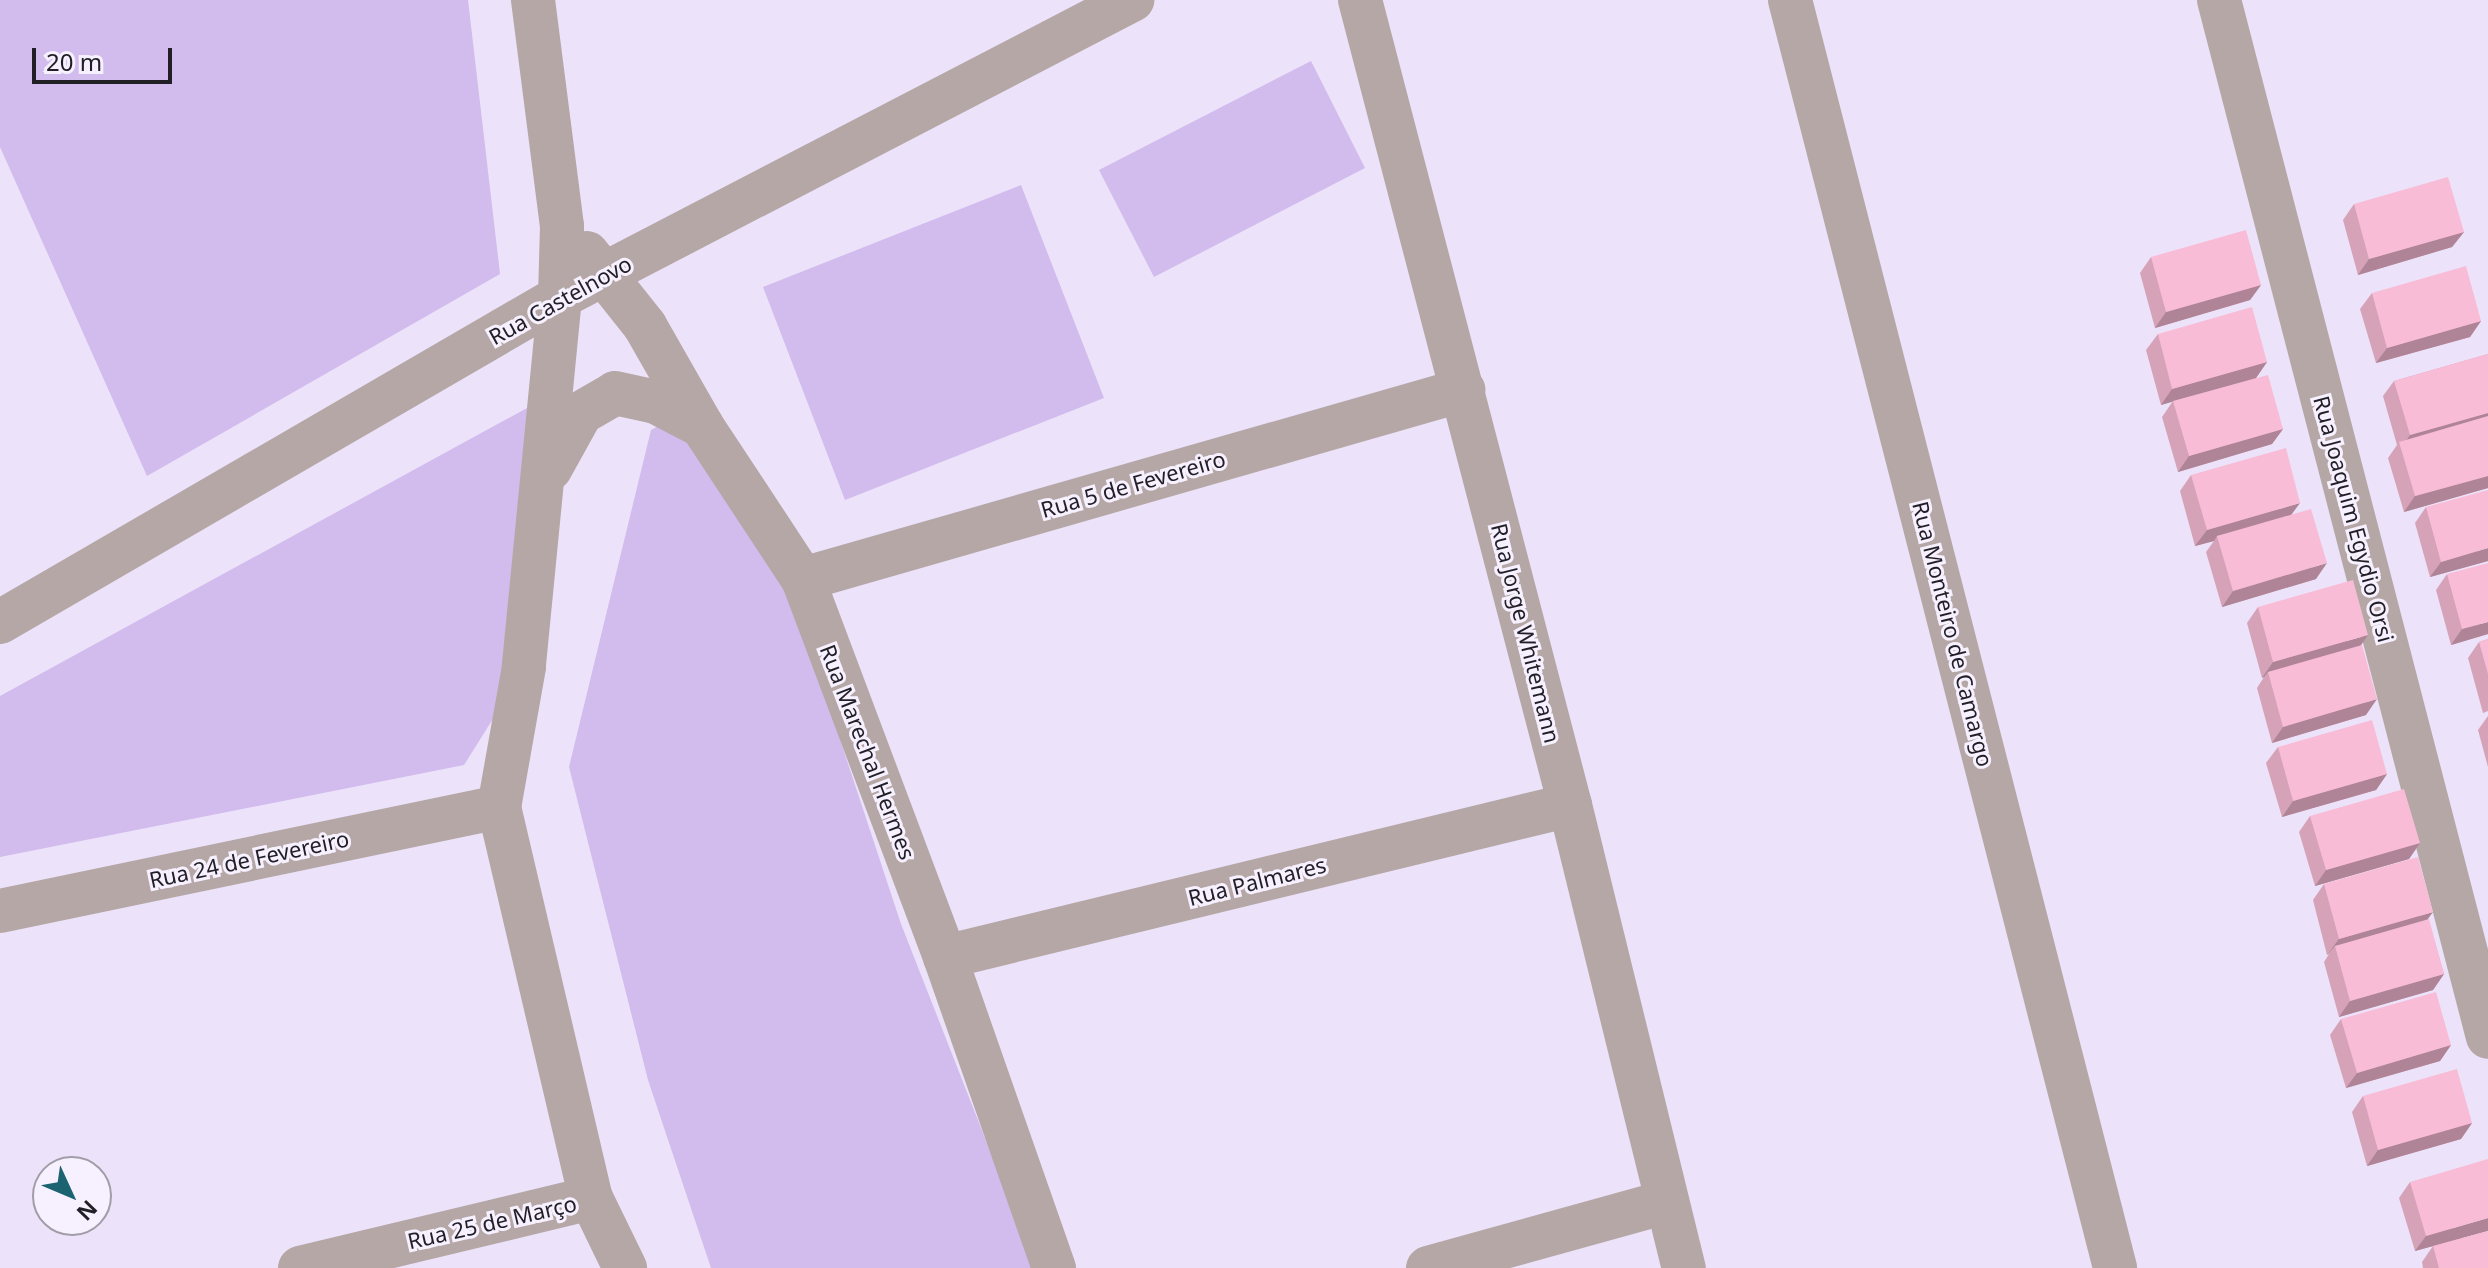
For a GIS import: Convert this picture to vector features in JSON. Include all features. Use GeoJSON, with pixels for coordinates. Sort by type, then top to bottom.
{"type":"FeatureCollection","features":[{"type":"Feature","properties":{"kind":"street"},"geometry":{"type":"LineString","coordinates":[[533,0],[562,226],[560,297],[524,667],[499,807],[591,1198],[625,1268]]}},
{"type":"Feature","properties":{"kind":"street","name":"Rua Castelnovo"},"geometry":{"type":"LineString","coordinates":[[0,622],[560,297],[1132,0]]}},
{"type":"Feature","properties":{"kind":"street","name":"Rua Jorge Whitemann"},"geometry":{"type":"LineString","coordinates":[[1360,0],[1570,805],[1684,1268]]}},
{"type":"Feature","properties":{"kind":"street","name":"Rua Monteiro de Camargo"},"geometry":{"type":"LineString","coordinates":[[1790,0],[2115,1268]]}},
{"type":"Feature","properties":{"kind":"street","name":"Rua Joaquim Egydio Orsi"},"geometry":{"type":"LineString","coordinates":[[2219,0],[2488,1037]]}},
{"type":"Feature","properties":{"kind":"street","name":"Rua Marechal Hermes"},"geometry":{"type":"LineString","coordinates":[[562,226],[606,274],[645,326],[702,426],[803,579],[945,957],[1054,1268]]}},
{"type":"Feature","properties":{"kind":"street","name":"Rua 5 de Fevereiro"},"geometry":{"type":"LineString","coordinates":[[803,579],[1463,390]]}},
{"type":"Feature","properties":{"kind":"street"},"geometry":{"type":"LineString","coordinates":[[540,487],[581,413],[615,393],[656,402],[702,426]]}},
{"type":"Feature","properties":{"kind":"street","name":"Rua Palmares"},"geometry":{"type":"LineString","coordinates":[[945,957],[1570,805]]}},
{"type":"Feature","properties":{"kind":"street","name":"Rua 24 de Fevereiro"},"geometry":{"type":"LineString","coordinates":[[0,911],[499,807]]}},
{"type":"Feature","properties":{"kind":"street","name":"Rua 25 de Março"},"geometry":{"type":"LineString","coordinates":[[300,1268],[591,1198]]}},
{"type":"Feature","properties":{"kind":"street"},"geometry":{"type":"LineString","coordinates":[[1428,1268],[1666,1202]]}},
{"type":"Feature","properties":{"kind":"shaded area"},"geometry":{"type":"Polygon","coordinates":[[[0,0],[468,0],[500,274],[147,476],[0,147],[0,0]]]}},
{"type":"Feature","properties":{"kind":"shaded area"},"geometry":{"type":"Polygon","coordinates":[[[1311,61],[1365,168],[1154,277],[1099,170],[1311,61]]]}},
{"type":"Feature","properties":{"kind":"shaded area"},"geometry":{"type":"Polygon","coordinates":[[[1021,185],[1104,398],[845,500],[763,287],[1021,185]]]}},
{"type":"Feature","properties":{"kind":"shaded area"},"geometry":{"type":"Polygon","coordinates":[[[549,396],[496,714],[464,765],[0,857],[0,696],[549,396]]]}},
{"type":"Feature","properties":{"kind":"shaded area"},"geometry":{"type":"Polygon","coordinates":[[[679,415],[789,585],[901,924],[1036,1268],[711,1268],[648,1080],[569,767],[651,430],[679,415]]]}},
{"type":"Feature","properties":{"kind":"building"},"geometry":{"type":"Polygon","coordinates":[[[2448,177],[2464,232],[2369,259],[2354,204],[2448,177]]]}},
{"type":"Feature","properties":{"kind":"building"},"geometry":{"type":"Polygon","coordinates":[[[2246,230],[2261,285],[2166,312],[2151,257],[2246,230]]]}},
{"type":"Feature","properties":{"kind":"building"},"geometry":{"type":"Polygon","coordinates":[[[2466,266],[2481,321],[2387,348],[2372,293],[2466,266]]]}},
{"type":"Feature","properties":{"kind":"building"},"geometry":{"type":"Polygon","coordinates":[[[2252,307],[2267,362],[2172,389],[2158,334],[2252,307]]]}},
{"type":"Feature","properties":{"kind":"building"},"geometry":{"type":"Polygon","coordinates":[[[2488,354],[2488,413],[2410,435],[2394,381],[2488,354]]]}},
{"type":"Feature","properties":{"kind":"building"},"geometry":{"type":"Polygon","coordinates":[[[2268,375],[2283,429],[2189,456],[2173,401],[2268,375]]]}},
{"type":"Feature","properties":{"kind":"building"},"geometry":{"type":"Polygon","coordinates":[[[2488,416],[2488,476],[2415,496],[2399,442],[2488,416]]]}},
{"type":"Feature","properties":{"kind":"building"},"geometry":{"type":"Polygon","coordinates":[[[2286,448],[2300,503],[2207,530],[2191,475],[2286,448]]]}},
{"type":"Feature","properties":{"kind":"building"},"geometry":{"type":"Polygon","coordinates":[[[2488,490],[2488,548],[2441,562],[2426,507],[2488,490]]]}},
{"type":"Feature","properties":{"kind":"building"},"geometry":{"type":"Polygon","coordinates":[[[2311,509],[2327,563],[2233,591],[2217,536],[2311,509]]]}},
{"type":"Feature","properties":{"kind":"building"},"geometry":{"type":"Polygon","coordinates":[[[2488,563],[2488,622],[2462,629],[2447,574],[2488,563]]]}},
{"type":"Feature","properties":{"kind":"building"},"geometry":{"type":"Polygon","coordinates":[[[2353,580],[2368,635],[2273,662],[2258,607],[2353,580]]]}},
{"type":"Feature","properties":{"kind":"building"},"geometry":{"type":"Polygon","coordinates":[[[2488,639],[2488,674],[2479,642],[2488,639]]]}},
{"type":"Feature","properties":{"kind":"building"},"geometry":{"type":"Polygon","coordinates":[[[2362,645],[2377,699],[2283,727],[2268,672],[2362,645]]]}},
{"type":"Feature","properties":{"kind":"building"},"geometry":{"type":"Polygon","coordinates":[[[2372,720],[2387,774],[2293,801],[2278,747],[2372,720]]]}},
{"type":"Feature","properties":{"kind":"building"},"geometry":{"type":"Polygon","coordinates":[[[2404,789],[2420,843],[2326,870],[2310,816],[2404,789]]]}},
{"type":"Feature","properties":{"kind":"building"},"geometry":{"type":"Polygon","coordinates":[[[2418,857],[2433,912],[2339,939],[2324,884],[2418,857]]]}},
{"type":"Feature","properties":{"kind":"building"},"geometry":{"type":"Polygon","coordinates":[[[2429,919],[2444,974],[2350,1001],[2335,946],[2429,919]]]}},
{"type":"Feature","properties":{"kind":"building"},"geometry":{"type":"Polygon","coordinates":[[[2436,992],[2451,1045],[2357,1073],[2341,1019],[2436,992]]]}},
{"type":"Feature","properties":{"kind":"building"},"geometry":{"type":"Polygon","coordinates":[[[2457,1069],[2472,1123],[2378,1150],[2363,1096],[2457,1069]]]}},
{"type":"Feature","properties":{"kind":"building"},"geometry":{"type":"Polygon","coordinates":[[[2488,1159],[2488,1218],[2426,1236],[2410,1182],[2488,1159]]]}},
{"type":"Feature","properties":{"kind":"building"},"geometry":{"type":"Polygon","coordinates":[[[2488,1231],[2488,1268],[2439,1268],[2433,1246],[2488,1231]]]}}]}
